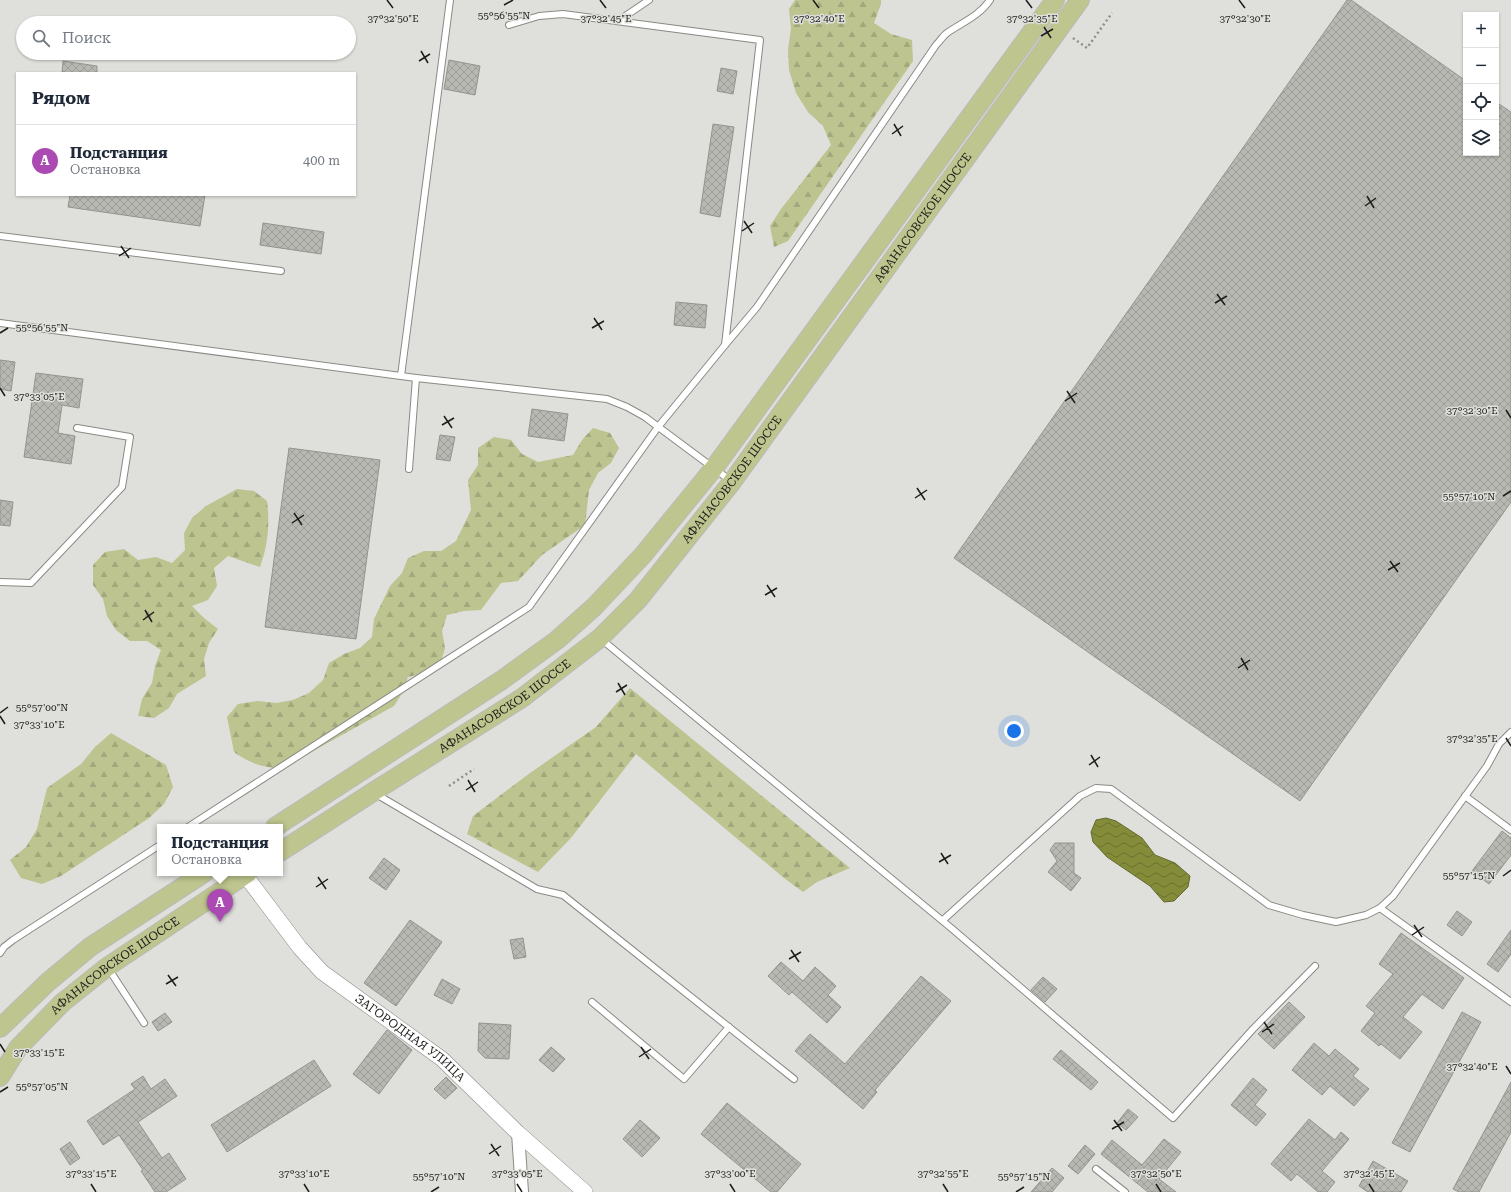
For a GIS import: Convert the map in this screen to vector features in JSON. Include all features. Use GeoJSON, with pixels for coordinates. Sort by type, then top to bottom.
{"type":"FeatureCollection","features":[{"type":"Feature","properties":{"kind":"main road","name":"АФАНАСОВСКОЕ ШОССЕ"},"geometry":{"type":"LineString","coordinates":[[280,824],[502,680],[557,640],[594,607],[643,556],[714,468],[1055,0]]}},
{"type":"Feature","properties":{"kind":"main road","name":"АФАНАСОВСКОЕ ШОССЕ"},"geometry":{"type":"LineString","coordinates":[[283,850],[522,698],[600,638],[638,600],[732,482],[1080,0]]}},
{"type":"Feature","properties":{"kind":"main road","name":"АФАНАСОВСКОЕ ШОССЕ"},"geometry":{"type":"LineString","coordinates":[[0,1028],[48,982],[90,947],[199,876]]}},
{"type":"Feature","properties":{"kind":"main road","name":"АФАНАСОВСКОЕ ШОССЕ"},"geometry":{"type":"LineString","coordinates":[[0,1077],[18,1048],[62,1003],[107,967],[243,876]]}},
{"type":"Feature","properties":{"kind":"street","name":"ЗАГОРОДНАЯ УЛИЦА"},"geometry":{"type":"LineString","coordinates":[[247,876],[300,948],[322,972],[442,1059],[518,1133],[585,1192]]}},
{"type":"Feature","properties":{"kind":"street"},"geometry":{"type":"LineString","coordinates":[[518,1133],[522,1192]]}},
{"type":"Feature","properties":{"kind":"lane"},"geometry":{"type":"LineString","coordinates":[[401,376],[450,0]]}},
{"type":"Feature","properties":{"kind":"lane"},"geometry":{"type":"LineString","coordinates":[[618,21],[649,0]]}},
{"type":"Feature","properties":{"kind":"lane"},"geometry":{"type":"LineString","coordinates":[[193,824],[529,607],[658,427],[724,345],[757,307],[936,45],[946,34],[976,15],[990,0]]}},
{"type":"Feature","properties":{"kind":"lane"},"geometry":{"type":"LineString","coordinates":[[509,25],[539,16],[563,14],[760,40],[724,345]]}},
{"type":"Feature","properties":{"kind":"lane"},"geometry":{"type":"LineString","coordinates":[[0,236],[282,271]]}},
{"type":"Feature","properties":{"kind":"lane"},"geometry":{"type":"LineString","coordinates":[[0,322],[416,378],[607,399],[627,406],[645,417],[732,482]]}},
{"type":"Feature","properties":{"kind":"lane"},"geometry":{"type":"LineString","coordinates":[[409,469],[416,378]]}},
{"type":"Feature","properties":{"kind":"lane"},"geometry":{"type":"LineString","coordinates":[[0,582],[31,583],[122,487],[130,438],[77,428]]}},
{"type":"Feature","properties":{"kind":"lane"},"geometry":{"type":"LineString","coordinates":[[600,638],[943,920],[1173,1118],[1253,1028],[1315,966]]}},
{"type":"Feature","properties":{"kind":"lane"},"geometry":{"type":"LineString","coordinates":[[943,920],[1080,796],[1096,788],[1111,789],[1268,905],[1336,922],[1366,915],[1380,908],[1393,896],[1487,766],[1499,744],[1511,732]]}},
{"type":"Feature","properties":{"kind":"lane"},"geometry":{"type":"LineString","coordinates":[[373,792],[537,889],[563,895],[794,1079]]}},
{"type":"Feature","properties":{"kind":"lane"},"geometry":{"type":"LineString","coordinates":[[1465,796],[1511,830]]}},
{"type":"Feature","properties":{"kind":"lane"},"geometry":{"type":"LineString","coordinates":[[0,953],[4,947],[13,940],[157,847]]}},
{"type":"Feature","properties":{"kind":"lane"},"geometry":{"type":"LineString","coordinates":[[1380,908],[1511,1002]]}},
{"type":"Feature","properties":{"kind":"lane"},"geometry":{"type":"LineString","coordinates":[[107,967],[144,1023]]}},
{"type":"Feature","properties":{"kind":"lane"},"geometry":{"type":"LineString","coordinates":[[592,1002],[684,1078],[729,1027]]}},
{"type":"Feature","properties":{"kind":"lane"},"geometry":{"type":"LineString","coordinates":[[1096,1169],[1125,1192]]}},
{"type":"Feature","properties":{"kind":"path"},"geometry":{"type":"LineString","coordinates":[[1073,38],[1087,48],[1112,13]]}},
{"type":"Feature","properties":{"kind":"path"},"geometry":{"type":"LineString","coordinates":[[449,786],[474,769]]}},
{"type":"Feature","properties":{"kind":"green space"},"geometry":{"type":"Polygon","coordinates":[[[795,0],[881,0],[874,23],[891,34],[912,40],[913,61],[788,241],[774,247],[770,226],[781,209],[831,145],[823,126],[808,112],[796,93],[789,70],[788,49],[791,29],[789,9],[795,0]]]}},
{"type":"Feature","properties":{"kind":"green space"},"geometry":{"type":"Polygon","coordinates":[[[593,428],[610,433],[619,448],[611,463],[598,473],[589,490],[585,525],[542,555],[518,581],[501,583],[481,610],[464,611],[447,615],[442,631],[445,648],[440,665],[425,673],[408,677],[403,692],[394,706],[281,769],[256,764],[234,752],[227,717],[238,704],[258,701],[276,703],[293,700],[309,693],[323,680],[329,663],[344,654],[360,648],[372,637],[374,619],[390,586],[402,573],[408,558],[424,551],[441,551],[456,541],[471,510],[468,480],[478,465],[478,448],[494,437],[511,440],[522,454],[538,462],[573,455],[582,440],[593,428]]]}},
{"type":"Feature","properties":{"kind":"green space"},"geometry":{"type":"Polygon","coordinates":[[[237,489],[254,491],[267,501],[268,534],[260,567],[228,556],[214,568],[217,586],[208,600],[192,606],[218,629],[209,643],[204,659],[206,676],[177,694],[169,708],[154,718],[138,716],[142,699],[152,683],[155,666],[161,650],[147,641],[130,641],[116,630],[107,616],[103,599],[93,585],[93,565],[105,552],[124,549],[138,560],[156,557],[172,563],[185,550],[184,533],[192,518],[206,506],[237,489]]]}},
{"type":"Feature","properties":{"kind":"green space"},"geometry":{"type":"Polygon","coordinates":[[[630,688],[850,868],[817,882],[803,892],[784,878],[636,754],[571,838],[538,872],[467,834],[473,816],[530,773],[596,727],[630,688]]]}},
{"type":"Feature","properties":{"kind":"green space"},"geometry":{"type":"Polygon","coordinates":[[[111,733],[166,765],[173,787],[164,804],[149,818],[61,876],[42,884],[21,878],[10,860],[26,847],[37,829],[47,788],[81,764],[95,747],[111,733]]]}},
{"type":"Feature","properties":{"kind":"water"},"geometry":{"type":"Polygon","coordinates":[[[1106,818],[1116,821],[1142,838],[1155,855],[1175,863],[1190,876],[1188,887],[1174,901],[1164,902],[1150,886],[1107,857],[1093,842],[1091,832],[1096,820],[1106,818]]]}},
{"type":"Feature","properties":{"kind":"building"},"geometry":{"type":"Polygon","coordinates":[[[1347,0],[1351,0],[1463,79],[1463,156],[1499,156],[1499,104],[1511,112],[1511,502],[1300,801],[954,558],[1347,0]]]}},
{"type":"Feature","properties":{"kind":"building"},"geometry":{"type":"Polygon","coordinates":[[[449,60],[480,66],[475,95],[444,89],[449,60]]]}},
{"type":"Feature","properties":{"kind":"building"},"geometry":{"type":"Polygon","coordinates":[[[63,61],[97,66],[97,72],[62,72],[63,61]]]}},
{"type":"Feature","properties":{"kind":"building"},"geometry":{"type":"Polygon","coordinates":[[[721,68],[737,71],[733,94],[717,91],[721,68]]]}},
{"type":"Feature","properties":{"kind":"building"},"geometry":{"type":"Polygon","coordinates":[[[713,124],[734,127],[720,217],[700,213],[713,124]]]}},
{"type":"Feature","properties":{"kind":"building"},"geometry":{"type":"Polygon","coordinates":[[[70,196],[205,196],[200,226],[68,207],[70,196]]]}},
{"type":"Feature","properties":{"kind":"building"},"geometry":{"type":"Polygon","coordinates":[[[263,223],[324,232],[321,254],[260,245],[263,223]]]}},
{"type":"Feature","properties":{"kind":"building"},"geometry":{"type":"Polygon","coordinates":[[[676,302],[707,305],[705,328],[674,325],[676,302]]]}},
{"type":"Feature","properties":{"kind":"building"},"geometry":{"type":"Polygon","coordinates":[[[0,360],[15,362],[11,391],[0,389],[0,360]]]}},
{"type":"Feature","properties":{"kind":"building"},"geometry":{"type":"Polygon","coordinates":[[[36,373],[83,379],[79,408],[62,405],[58,433],[75,436],[71,464],[24,457],[36,373]]]}},
{"type":"Feature","properties":{"kind":"building"},"geometry":{"type":"Polygon","coordinates":[[[532,409],[568,414],[564,441],[528,436],[532,409]]]}},
{"type":"Feature","properties":{"kind":"building"},"geometry":{"type":"Polygon","coordinates":[[[440,435],[455,437],[450,461],[436,459],[440,435]]]}},
{"type":"Feature","properties":{"kind":"building"},"geometry":{"type":"Polygon","coordinates":[[[289,448],[380,460],[356,639],[265,627],[289,448]]]}},
{"type":"Feature","properties":{"kind":"building"},"geometry":{"type":"Polygon","coordinates":[[[0,500],[13,502],[10,526],[0,525],[0,500]]]}},
{"type":"Feature","properties":{"kind":"building"},"geometry":{"type":"Polygon","coordinates":[[[1502,831],[1511,838],[1511,855],[1489,884],[1472,871],[1502,831]]]}},
{"type":"Feature","properties":{"kind":"building"},"geometry":{"type":"Polygon","coordinates":[[[1055,843],[1074,843],[1074,873],[1081,878],[1071,891],[1048,872],[1057,861],[1050,850],[1055,843]]]}},
{"type":"Feature","properties":{"kind":"building"},"geometry":{"type":"Polygon","coordinates":[[[384,858],[400,870],[386,890],[369,878],[384,858]]]}},
{"type":"Feature","properties":{"kind":"building"},"geometry":{"type":"Polygon","coordinates":[[[1457,911],[1472,922],[1462,936],[1447,925],[1457,911]]]}},
{"type":"Feature","properties":{"kind":"building"},"geometry":{"type":"Polygon","coordinates":[[[410,920],[442,942],[396,1006],[364,983],[410,920]]]}},
{"type":"Feature","properties":{"kind":"building"},"geometry":{"type":"Polygon","coordinates":[[[1511,930],[1511,954],[1498,972],[1487,964],[1511,930]]]}},
{"type":"Feature","properties":{"kind":"building"},"geometry":{"type":"Polygon","coordinates":[[[1401,933],[1464,978],[1443,1009],[1422,994],[1403,1017],[1422,1032],[1400,1059],[1381,1044],[1379,1046],[1361,1031],[1375,1013],[1366,1006],[1393,974],[1379,964],[1401,933]]]}},
{"type":"Feature","properties":{"kind":"building"},"geometry":{"type":"Polygon","coordinates":[[[523,938],[526,957],[514,959],[510,940],[523,938]]]}},
{"type":"Feature","properties":{"kind":"building"},"geometry":{"type":"Polygon","coordinates":[[[781,962],[803,981],[815,967],[836,986],[828,995],[841,1007],[827,1023],[792,992],[789,995],[768,976],[781,962]]]}},
{"type":"Feature","properties":{"kind":"building"},"geometry":{"type":"Polygon","coordinates":[[[921,976],[951,1001],[875,1090],[877,1092],[863,1109],[795,1051],[810,1034],[845,1064],[921,976]]]}},
{"type":"Feature","properties":{"kind":"building"},"geometry":{"type":"Polygon","coordinates":[[[1043,977],[1057,989],[1045,1002],[1031,990],[1043,977]]]}},
{"type":"Feature","properties":{"kind":"building"},"geometry":{"type":"Polygon","coordinates":[[[442,979],[460,989],[452,1004],[434,995],[442,979]]]}},
{"type":"Feature","properties":{"kind":"building"},"geometry":{"type":"Polygon","coordinates":[[[1289,1002],[1305,1017],[1274,1049],[1258,1034],[1289,1002]]]}},
{"type":"Feature","properties":{"kind":"building"},"geometry":{"type":"Polygon","coordinates":[[[1462,1012],[1481,1022],[1410,1152],[1392,1143],[1462,1012]]]}},
{"type":"Feature","properties":{"kind":"building"},"geometry":{"type":"Polygon","coordinates":[[[165,1013],[172,1022],[158,1031],[152,1022],[165,1013]]]}},
{"type":"Feature","properties":{"kind":"building"},"geometry":{"type":"Polygon","coordinates":[[[479,1023],[511,1025],[509,1059],[485,1058],[478,1051],[479,1023]]]}},
{"type":"Feature","properties":{"kind":"building"},"geometry":{"type":"Polygon","coordinates":[[[387,1030],[412,1050],[379,1094],[353,1074],[387,1030]]]}},
{"type":"Feature","properties":{"kind":"building"},"geometry":{"type":"Polygon","coordinates":[[[1314,1043],[1329,1056],[1335,1049],[1359,1069],[1353,1076],[1369,1089],[1354,1106],[1330,1086],[1322,1095],[1292,1070],[1314,1043]]]}},
{"type":"Feature","properties":{"kind":"building"},"geometry":{"type":"Polygon","coordinates":[[[551,1047],[565,1059],[553,1072],[539,1060],[551,1047]]]}},
{"type":"Feature","properties":{"kind":"building"},"geometry":{"type":"Polygon","coordinates":[[[1061,1050],[1098,1082],[1091,1090],[1053,1059],[1061,1050]]]}},
{"type":"Feature","properties":{"kind":"building"},"geometry":{"type":"Polygon","coordinates":[[[314,1060],[331,1086],[227,1152],[211,1125],[314,1060]]]}},
{"type":"Feature","properties":{"kind":"building"},"geometry":{"type":"Polygon","coordinates":[[[143,1076],[151,1089],[165,1079],[177,1096],[138,1122],[162,1158],[169,1153],[186,1179],[166,1192],[155,1192],[141,1171],[143,1170],[119,1135],[103,1145],[87,1121],[135,1089],[131,1084],[143,1076]]]}},
{"type":"Feature","properties":{"kind":"building"},"geometry":{"type":"Polygon","coordinates":[[[446,1077],[457,1088],[445,1099],[434,1089],[446,1077]]]}},
{"type":"Feature","properties":{"kind":"building"},"geometry":{"type":"Polygon","coordinates":[[[1253,1078],[1267,1090],[1255,1105],[1266,1114],[1256,1126],[1231,1105],[1253,1078]]]}},
{"type":"Feature","properties":{"kind":"building"},"geometry":{"type":"Polygon","coordinates":[[[1511,1082],[1511,1132],[1479,1192],[1459,1192],[1453,1189],[1511,1082]]]}},
{"type":"Feature","properties":{"kind":"building"},"geometry":{"type":"Polygon","coordinates":[[[727,1103],[801,1164],[777,1192],[771,1192],[701,1134],[727,1103]]]}},
{"type":"Feature","properties":{"kind":"building"},"geometry":{"type":"Polygon","coordinates":[[[1128,1109],[1138,1117],[1126,1130],[1117,1123],[1128,1109]]]}},
{"type":"Feature","properties":{"kind":"building"},"geometry":{"type":"Polygon","coordinates":[[[1309,1119],[1335,1140],[1341,1132],[1349,1139],[1322,1171],[1335,1182],[1327,1192],[1318,1192],[1297,1174],[1291,1181],[1271,1164],[1309,1119]]]}},
{"type":"Feature","properties":{"kind":"building"},"geometry":{"type":"Polygon","coordinates":[[[640,1120],[660,1138],[642,1157],[623,1139],[640,1120]]]}},
{"type":"Feature","properties":{"kind":"building"},"geometry":{"type":"Polygon","coordinates":[[[1164,1139],[1181,1152],[1159,1179],[1176,1192],[1148,1192],[1101,1154],[1112,1140],[1142,1165],[1164,1139]]]}},
{"type":"Feature","properties":{"kind":"building"},"geometry":{"type":"Polygon","coordinates":[[[70,1142],[80,1158],[70,1165],[60,1149],[70,1142]]]}},
{"type":"Feature","properties":{"kind":"building"},"geometry":{"type":"Polygon","coordinates":[[[1085,1145],[1095,1154],[1078,1174],[1068,1166],[1085,1145]]]}},
{"type":"Feature","properties":{"kind":"building"},"geometry":{"type":"Polygon","coordinates":[[[1373,1161],[1408,1181],[1401,1192],[1368,1192],[1359,1186],[1373,1161]]]}},
{"type":"Feature","properties":{"kind":"building"},"geometry":{"type":"Polygon","coordinates":[[[1052,1168],[1064,1178],[1052,1192],[1031,1192],[1052,1168]]]}},
{"type":"Feature","properties":{"kind":"place","name":"Подстанция"},"geometry":{"type":"Point","coordinates":[220,922]}}]}
